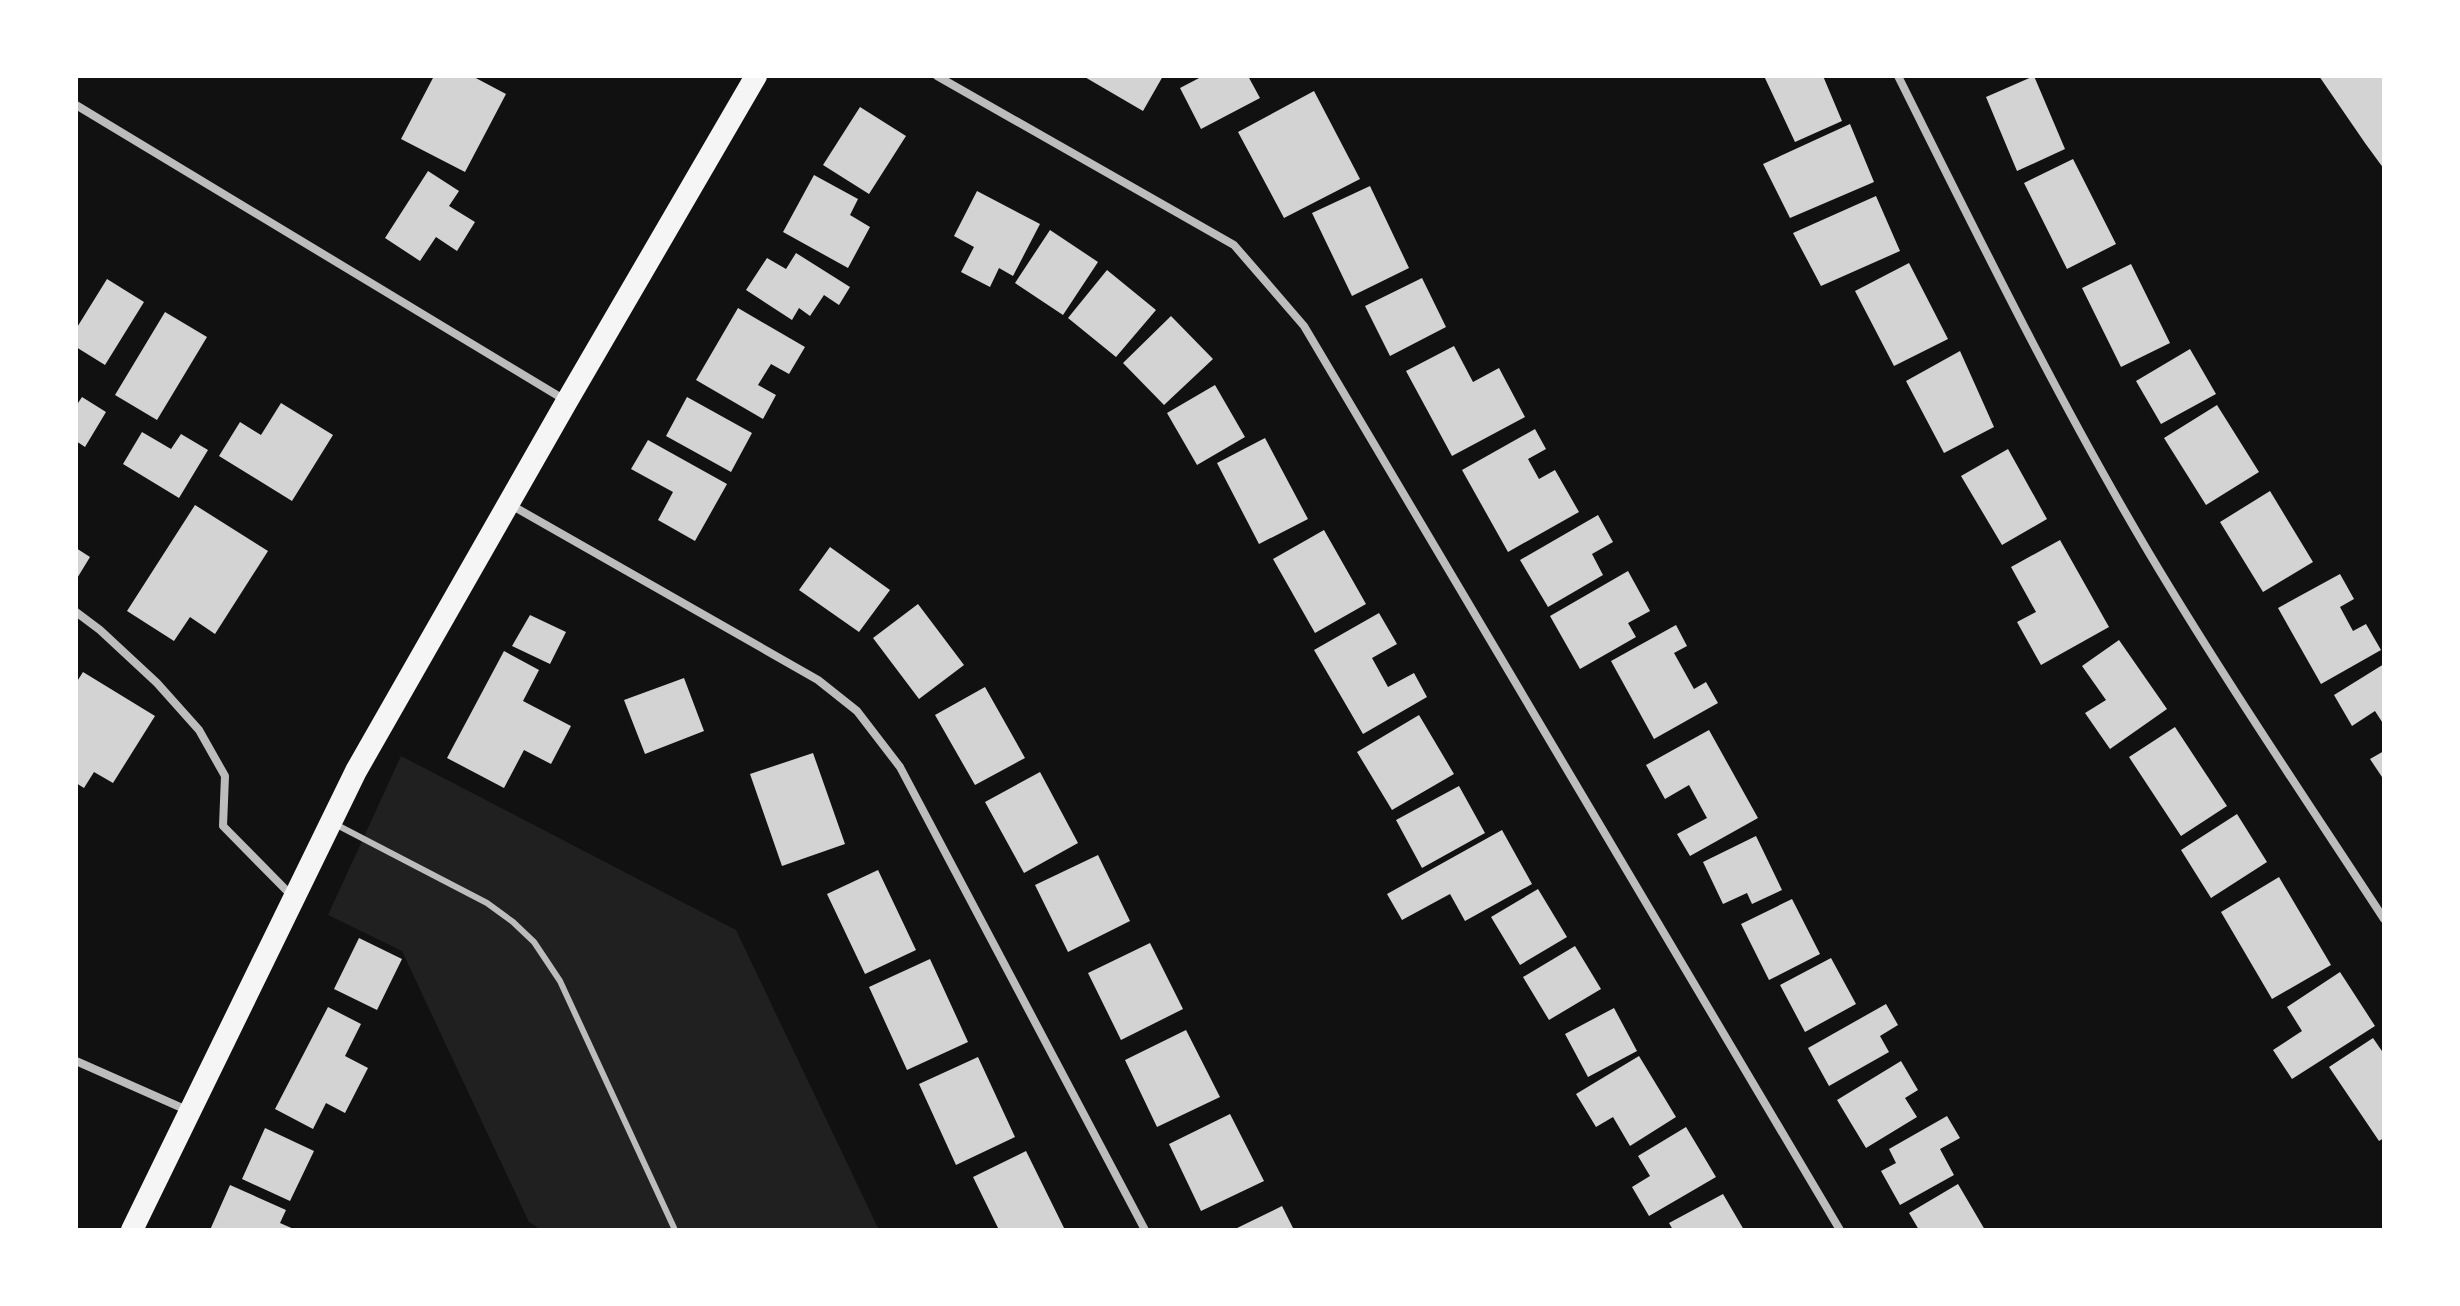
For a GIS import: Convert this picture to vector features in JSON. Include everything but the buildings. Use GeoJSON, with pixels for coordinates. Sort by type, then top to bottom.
{"type":"FeatureCollection","features":[{"type":"Feature","properties":{"kind":"highway"},"geometry":{"type":"LineString","coordinates":[[132,1230],[356,771],[756,76]]}},
{"type":"Feature","properties":{"kind":"street"},"geometry":{"type":"LineString","coordinates":[[937,76],[1234,245],[1304,326],[1840,1230]]}},
{"type":"Feature","properties":{"kind":"street"},"geometry":{"type":"LineString","coordinates":[[1898,76],[2072,415],[2149,554],[2384,919]]}},
{"type":"Feature","properties":{"kind":"street"},"geometry":{"type":"LineString","coordinates":[[76,105],[567,401]]}},
{"type":"Feature","properties":{"kind":"street"},"geometry":{"type":"LineString","coordinates":[[510,505],[818,680],[857,711],[900,767],[1145,1230]]}},
{"type":"Feature","properties":{"kind":"street"},"geometry":{"type":"LineString","coordinates":[[76,612],[157,683],[199,730],[225,776],[223,826],[294,898]]}},
{"type":"Feature","properties":{"kind":"street"},"geometry":{"type":"LineString","coordinates":[[76,1061],[189,1112]]}},
{"type":"Feature","properties":{"kind":"lane"},"geometry":{"type":"LineString","coordinates":[[332,822],[487,903],[534,942],[560,981],[675,1230]]}},
{"type":"Feature","properties":{"kind":"shaded area"},"geometry":{"type":"Polygon","coordinates":[[[401,756],[736,930],[879,1230],[536,1230],[537,1227],[529,1222],[402,951],[328,915],[401,756]]]}}]}
